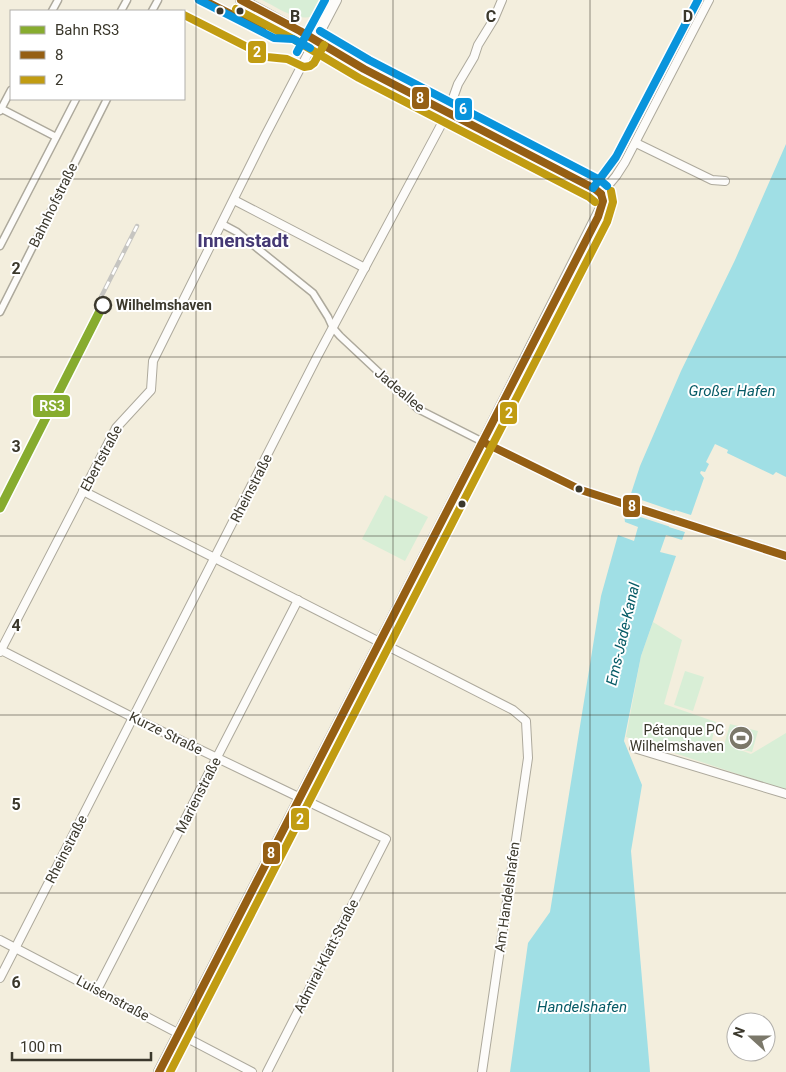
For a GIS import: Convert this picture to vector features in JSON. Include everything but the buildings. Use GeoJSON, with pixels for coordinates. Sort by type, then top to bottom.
{"type":"FeatureCollection","features":[{"type":"Feature","properties":{"kind":"street"},"geometry":{"type":"LineString","coordinates":[[241,0],[300,31],[335,53],[385,80]]}},
{"type":"Feature","properties":{"kind":"street","name":"Ebertstraße"},"geometry":{"type":"LineString","coordinates":[[0,651],[119,423],[150,390],[153,361],[277,112],[336,0]]}},
{"type":"Feature","properties":{"kind":"street","name":"Rheinstraße"},"geometry":{"type":"LineString","coordinates":[[0,978],[333,328],[448,112],[458,84],[474,57],[502,0]]}},
{"type":"Feature","properties":{"kind":"street"},"geometry":{"type":"LineString","coordinates":[[601,194],[616,176],[636,143],[709,0]]}},
{"type":"Feature","properties":{"kind":"street"},"geometry":{"type":"LineString","coordinates":[[10,92],[0,110],[56,137]]}},
{"type":"Feature","properties":{"kind":"street","name":"Bahnhofstraße"},"geometry":{"type":"LineString","coordinates":[[0,246],[75,100]]}},
{"type":"Feature","properties":{"kind":"street","name":"Bahnhofstraße"},"geometry":{"type":"LineString","coordinates":[[0,312],[106,100]]}},
{"type":"Feature","properties":{"kind":"street"},"geometry":{"type":"LineString","coordinates":[[159,1072],[598,217],[603,200],[601,194],[596,189],[448,112]]}},
{"type":"Feature","properties":{"kind":"street"},"geometry":{"type":"LineString","coordinates":[[636,143],[712,180],[725,181]]}},
{"type":"Feature","properties":{"kind":"street"},"geometry":{"type":"LineString","coordinates":[[234,200],[365,268]]}},
{"type":"Feature","properties":{"kind":"street","name":"Jadeallee"},"geometry":{"type":"LineString","coordinates":[[222,224],[237,232],[313,293],[333,328],[418,409],[581,490],[786,556]]}},
{"type":"Feature","properties":{"kind":"street"},"geometry":{"type":"LineString","coordinates":[[83,491],[380,641]]}},
{"type":"Feature","properties":{"kind":"street","name":"Marienstraße"},"geometry":{"type":"LineString","coordinates":[[97,990],[298,600]]}},
{"type":"Feature","properties":{"kind":"street","name":"Am Handelshafen"},"geometry":{"type":"LineString","coordinates":[[380,641],[513,710],[526,721],[528,758],[482,1072]]}},
{"type":"Feature","properties":{"kind":"street","name":"Kurze Straße"},"geometry":{"type":"LineString","coordinates":[[0,651],[386,840]]}},
{"type":"Feature","properties":{"kind":"street"},"geometry":{"type":"LineString","coordinates":[[634,748],[786,794]]}},
{"type":"Feature","properties":{"kind":"street","name":"Admiral-Klatt-Straße"},"geometry":{"type":"LineString","coordinates":[[267,1072],[386,840]]}},
{"type":"Feature","properties":{"kind":"street","name":"Luisenstraße"},"geometry":{"type":"LineString","coordinates":[[0,940],[179,1032],[252,1072]]}},
{"type":"Feature","properties":{"kind":"green space"},"geometry":{"type":"Polygon","coordinates":[[[262,0],[324,0],[319,11],[313,16],[299,17],[262,0]]]}},
{"type":"Feature","properties":{"kind":"green space"},"geometry":{"type":"Polygon","coordinates":[[[385,495],[428,517],[405,561],[362,539],[385,495]]]}},
{"type":"Feature","properties":{"kind":"green space"},"geometry":{"type":"Polygon","coordinates":[[[653,622],[682,640],[664,704],[716,722],[712,740],[724,745],[730,724],[758,731],[752,752],[735,748],[751,754],[786,733],[786,790],[626,737],[641,656],[653,622]]]}},
{"type":"Feature","properties":{"kind":"green space"},"geometry":{"type":"Polygon","coordinates":[[[685,671],[704,677],[693,711],[674,705],[685,671]]]}},
{"type":"Feature","properties":{"kind":"water","name":"Handelshafen"},"geometry":{"type":"Polygon","coordinates":[[[786,144],[786,477],[776,472],[773,475],[727,453],[728,450],[715,444],[706,462],[709,464],[705,472],[701,471],[700,473],[704,478],[691,515],[675,510],[669,527],[685,532],[682,540],[666,535],[660,552],[676,556],[641,656],[624,741],[642,785],[631,851],[650,1072],[510,1072],[528,943],[550,912],[601,596],[618,535],[634,541],[638,527],[625,522],[624,515],[640,466],[681,371],[735,260],[786,144]]]}},
{"type":"Feature","properties":{"kind":"pier"},"geometry":{"type":"Polygon","coordinates":[[[627,495],[691,517],[677,513],[672,526],[686,530],[686,532],[622,511],[627,495]]]}},
{"type":"Feature","properties":{"kind":"railway"},"geometry":{"type":"LineString","coordinates":[[98,303],[137,226]]}},
{"type":"Feature","properties":{"kind":"rail line","name":"RS3"},"geometry":{"type":"LineString","coordinates":[[0,508],[103,305]]}},
{"type":"Feature","properties":{"kind":"transit line","name":"6"},"geometry":{"type":"LineString","coordinates":[[199,0],[274,38],[293,39],[310,48]]}},
{"type":"Feature","properties":{"kind":"transit line","name":"8"},"geometry":{"type":"LineString","coordinates":[[203,0],[262,30]]}},
{"type":"Feature","properties":{"kind":"transit line","name":"8"},"geometry":{"type":"LineString","coordinates":[[241,0],[300,31],[364,69],[595,189],[601,194]]}},
{"type":"Feature","properties":{"kind":"transit line","name":"6"},"geometry":{"type":"LineString","coordinates":[[297,52],[325,0]]}},
{"type":"Feature","properties":{"kind":"transit line","name":"6"},"geometry":{"type":"LineString","coordinates":[[593,188],[616,157],[698,0]]}},
{"type":"Feature","properties":{"kind":"transit line","name":"2"},"geometry":{"type":"LineString","coordinates":[[236,9],[295,40],[359,78],[589,197],[595,202]]}},
{"type":"Feature","properties":{"kind":"transit line","name":"2"},"geometry":{"type":"LineString","coordinates":[[185,16],[267,57],[287,59],[304,67],[314,63],[324,45]]}},
{"type":"Feature","properties":{"kind":"transit line","name":"6"},"geometry":{"type":"LineString","coordinates":[[320,31],[369,60],[600,180],[607,186]]}},
{"type":"Feature","properties":{"kind":"transit line","name":"2"},"geometry":{"type":"LineString","coordinates":[[170,1072],[607,222],[613,202],[611,191]]}},
{"type":"Feature","properties":{"kind":"transit line","name":"8"},"geometry":{"type":"LineString","coordinates":[[159,1072],[598,217],[603,201],[601,194]]}},
{"type":"Feature","properties":{"kind":"transit line","name":"8"},"geometry":{"type":"LineString","coordinates":[[483,442],[581,490],[786,556]]}},
{"type":"Feature","properties":{"kind":"place","name":"Wilhelmshaven"},"geometry":{"type":"Point","coordinates":[103,305]}},
{"type":"Feature","properties":{"kind":"place","name":"Pétanque PC Wilhelmshaven"},"geometry":{"type":"Point","coordinates":[741,738]}},
{"type":"Feature","properties":{"kind":"district","name":"Innenstadt"},"geometry":{"type":"Point","coordinates":[243,240]}},
{"type":"Feature","properties":{"kind":"water label","name":"Großer Hafen"},"geometry":{"type":"Point","coordinates":[732,391]}},
{"type":"Feature","properties":{"kind":"water label","name":"Ems-Jade-Kanal"},"geometry":{"type":"Point","coordinates":[623,634]}}]}
